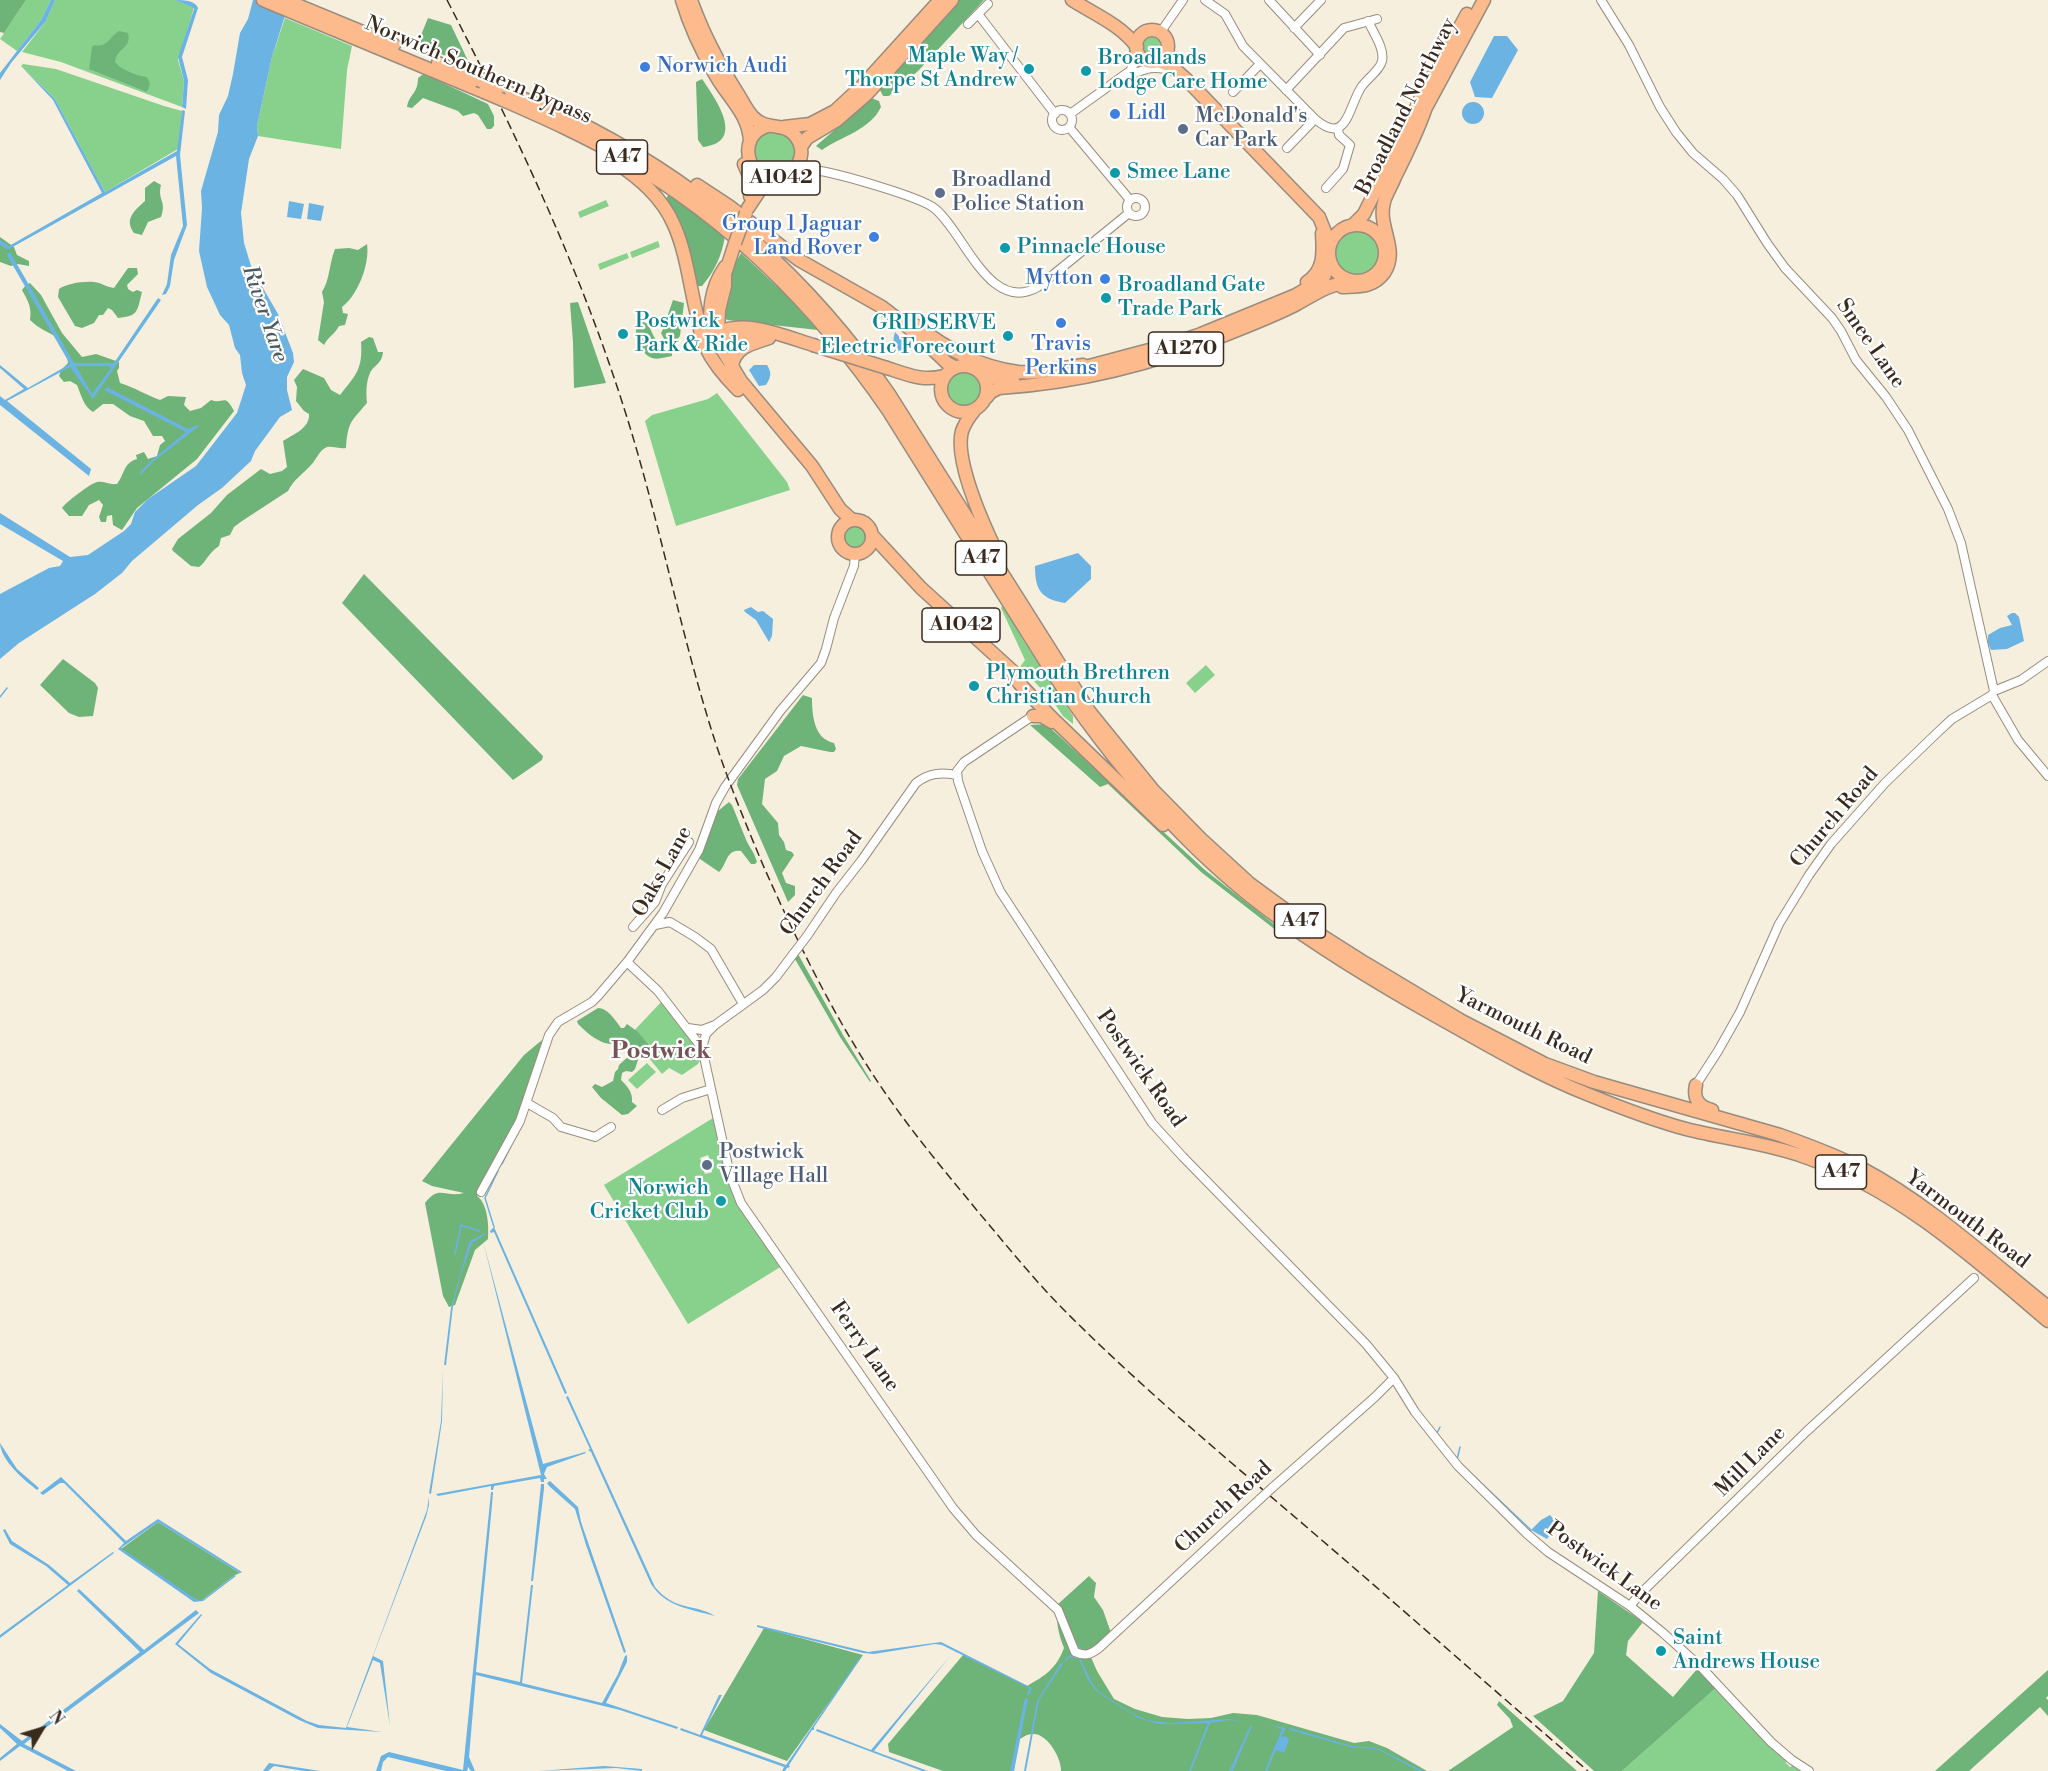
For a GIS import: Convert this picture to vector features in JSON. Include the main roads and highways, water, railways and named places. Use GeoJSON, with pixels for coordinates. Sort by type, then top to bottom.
{"type":"FeatureCollection","features":[{"type":"Feature","properties":{"kind":"highway","name":"Norwich Southern Bypass"},"geometry":{"type":"LineString","coordinates":[[263,0],[445,71],[478,80],[525,110],[625,159],[667,185],[743,243],[809,308],[850,356],[888,410],[1074,705],[1105,748],[1172,824],[1235,882]]}},
{"type":"Feature","properties":{"kind":"highway","name":"Norwich Southern Bypass"},"geometry":{"type":"LineString","coordinates":[[285,0],[445,71],[484,92],[500,94],[590,128],[676,180],[737,225],[792,276],[863,356],[915,434],[1058,664]]}},
{"type":"Feature","properties":{"kind":"highway","name":"A1042"},"geometry":{"type":"LineString","coordinates":[[682,0],[695,35],[718,80],[741,111],[749,131],[748,156],[755,170],[756,182],[726,268],[725,286],[712,347],[738,390],[779,429]]}},
{"type":"Feature","properties":{"kind":"highway"},"geometry":{"type":"LineString","coordinates":[[691,0],[708,41],[726,75],[753,117],[767,126],[783,127],[810,124],[834,111],[862,86],[940,0]]}},
{"type":"Feature","properties":{"kind":"highway"},"geometry":{"type":"LineString","coordinates":[[801,151],[807,138],[837,120],[867,93],[952,0]]}},
{"type":"Feature","properties":{"kind":"highway"},"geometry":{"type":"LineString","coordinates":[[1072,0],[1115,26],[1130,38],[1138,51],[1154,62],[1171,66],[1187,80],[1319,217],[1337,226],[1350,225],[1367,226],[1378,233],[1385,250],[1382,267],[1368,279],[1351,281],[1342,277],[1330,263],[1330,244],[1334,236],[1350,225]]}},
{"type":"Feature","properties":{"kind":"highway","name":"Broadland Northway"},"geometry":{"type":"LineString","coordinates":[[1350,225],[1364,214],[1421,98],[1475,0]]}},
{"type":"Feature","properties":{"kind":"highway","name":"Broadland Northway"},"geometry":{"type":"LineString","coordinates":[[1378,233],[1374,223],[1376,206],[1484,0]]}},
{"type":"Feature","properties":{"kind":"highway"},"geometry":{"type":"LineString","coordinates":[[1115,26],[1137,33],[1156,31],[1160,33],[1167,40],[1168,49],[1187,80]]}},
{"type":"Feature","properties":{"kind":"highway"},"geometry":{"type":"LineString","coordinates":[[1138,51],[1139,38],[1146,32]]}},
{"type":"Feature","properties":{"kind":"highway"},"geometry":{"type":"LineString","coordinates":[[1154,62],[1163,58],[1168,49]]}},
{"type":"Feature","properties":{"kind":"highway"},"geometry":{"type":"LineString","coordinates":[[718,80],[743,126],[742,154],[752,180],[749,202]]}},
{"type":"Feature","properties":{"kind":"highway","name":"A47"},"geometry":{"type":"LineString","coordinates":[[525,110],[606,156],[651,190],[674,225],[689,283]]}},
{"type":"Feature","properties":{"kind":"highway"},"geometry":{"type":"LineString","coordinates":[[1296,304],[1338,288],[1368,285],[1379,279],[1385,272],[1390,259],[1390,250],[1382,219],[1384,202],[1425,110]]}},
{"type":"Feature","properties":{"kind":"highway","name":"A1042"},"geometry":{"type":"LineString","coordinates":[[750,141],[755,132],[767,126]]}},
{"type":"Feature","properties":{"kind":"highway","name":"A1042"},"geometry":{"type":"LineString","coordinates":[[749,202],[760,190],[792,173],[799,162],[801,151],[794,135],[783,127]]}},
{"type":"Feature","properties":{"kind":"highway","name":"A47"},"geometry":{"type":"LineString","coordinates":[[624,147],[666,166],[729,206],[785,250],[882,307],[918,335],[947,363],[955,367]]}},
{"type":"Feature","properties":{"kind":"highway"},"geometry":{"type":"LineString","coordinates":[[1253,312],[1313,278],[1321,267],[1323,243],[1320,226],[1274,176],[1260,155]]}},
{"type":"Feature","properties":{"kind":"highway","name":"A1042"},"geometry":{"type":"LineString","coordinates":[[755,170],[764,176],[777,179]]}},
{"type":"Feature","properties":{"kind":"highway"},"geometry":{"type":"LineString","coordinates":[[1319,217],[1330,244]]}},
{"type":"Feature","properties":{"kind":"highway","name":"A1270"},"geometry":{"type":"LineString","coordinates":[[982,374],[1008,380],[1073,371],[1179,342],[1315,285],[1327,274],[1330,263]]}},
{"type":"Feature","properties":{"kind":"highway","name":"A1042"},"geometry":{"type":"LineString","coordinates":[[726,268],[718,276],[711,295],[715,330],[732,367],[779,429],[812,466],[840,509],[852,520]]}},
{"type":"Feature","properties":{"kind":"highway","name":"A47"},"geometry":{"type":"LineString","coordinates":[[820,272],[875,297],[960,356],[1019,372],[1105,363]]}},
{"type":"Feature","properties":{"kind":"highway","name":"A1270"},"geometry":{"type":"LineString","coordinates":[[986,398],[999,388],[1091,375],[1162,357],[1230,333],[1296,304],[1328,286],[1351,281]]}},
{"type":"Feature","properties":{"kind":"highway"},"geometry":{"type":"LineString","coordinates":[[689,283],[697,294],[711,295]]}},
{"type":"Feature","properties":{"kind":"highway"},"geometry":{"type":"LineString","coordinates":[[689,283],[715,330]]}},
{"type":"Feature","properties":{"kind":"highway"},"geometry":{"type":"LineString","coordinates":[[715,330],[753,338],[798,340]]}},
{"type":"Feature","properties":{"kind":"highway"},"geometry":{"type":"LineString","coordinates":[[715,330],[772,331],[917,378],[932,379],[944,376],[955,367],[970,366],[982,374],[986,381],[986,398],[974,411],[954,410],[944,402],[942,396],[940,386],[944,376]]}},
{"type":"Feature","properties":{"kind":"highway"},"geometry":{"type":"LineString","coordinates":[[715,330],[705,346],[724,376],[738,390]]}},
{"type":"Feature","properties":{"kind":"highway"},"geometry":{"type":"LineString","coordinates":[[732,367],[732,360],[737,352],[769,338]]}},
{"type":"Feature","properties":{"kind":"highway"},"geometry":{"type":"LineString","coordinates":[[917,378],[942,396]]}},
{"type":"Feature","properties":{"kind":"highway","name":"A47"},"geometry":{"type":"LineString","coordinates":[[974,411],[961,437],[970,490],[987,532],[1058,664]]}},
{"type":"Feature","properties":{"kind":"highway","name":"A1042"},"geometry":{"type":"LineString","coordinates":[[831,496],[840,530]]}},
{"type":"Feature","properties":{"kind":"highway"},"geometry":{"type":"LineString","coordinates":[[852,520],[862,521],[872,535],[871,542],[860,552],[844,550],[838,539],[840,530],[852,520]]}},
{"type":"Feature","properties":{"kind":"highway","name":"A1042"},"geometry":{"type":"LineString","coordinates":[[872,535],[913,580]]}},
{"type":"Feature","properties":{"kind":"highway","name":"A1042"},"geometry":{"type":"LineString","coordinates":[[860,552],[874,552],[884,557],[913,580],[1012,672],[1023,679],[1041,697],[1044,704],[1034,711]]}},
{"type":"Feature","properties":{"kind":"highway","name":"Yarmouth Road"},"geometry":{"type":"LineString","coordinates":[[1058,664],[1106,734],[1153,790],[1201,839],[1249,883],[1282,908],[1365,963],[1460,1020],[1545,1064],[1594,1082],[1749,1125],[1818,1149],[1881,1180],[1956,1232],[2048,1307]]}},
{"type":"Feature","properties":{"kind":"highway","name":"A47"},"geometry":{"type":"LineString","coordinates":[[1034,711],[1067,733],[1187,846],[1235,882]]}},
{"type":"Feature","properties":{"kind":"highway","name":"Yarmouth Road"},"geometry":{"type":"LineString","coordinates":[[1235,882],[1267,909],[1332,954],[1492,1048],[1576,1089],[1668,1124],[1804,1156],[1858,1180],[1904,1208],[1946,1238],[2048,1321]]}},
{"type":"Feature","properties":{"kind":"highway","name":"A47"},"geometry":{"type":"LineString","coordinates":[[1670,1104],[1682,1099],[1696,1085],[1694,1092],[1696,1100],[1704,1108],[1715,1110],[1749,1125]]}},
{"type":"Feature","properties":{"kind":"water"},"geometry":{"type":"Polygon","coordinates":[[[51,0],[55,0],[46,21],[0,80],[0,73],[41,20],[51,0]]]}},
{"type":"Feature","properties":{"kind":"water"},"geometry":{"type":"Polygon","coordinates":[[[175,0],[192,2],[198,8],[182,57],[188,80],[186,109],[182,107],[184,81],[178,57],[194,9],[175,0]]]}},
{"type":"Feature","properties":{"kind":"water","name":"River Yare"},"geometry":{"type":"Polygon","coordinates":[[[253,0],[290,0],[272,57],[257,126],[258,136],[249,159],[241,213],[244,243],[252,269],[278,314],[293,353],[294,362],[287,377],[287,390],[292,410],[280,417],[255,451],[251,461],[222,488],[198,505],[95,594],[19,643],[0,659],[0,594],[49,568],[60,566],[63,561],[0,524],[0,513],[70,557],[88,555],[124,531],[131,524],[135,512],[148,499],[196,466],[237,413],[246,385],[240,355],[235,348],[229,325],[220,315],[207,287],[199,251],[201,191],[218,132],[219,115],[228,96],[240,33],[248,19],[253,0]]]}},
{"type":"Feature","properties":{"kind":"water"},"geometry":{"type":"Polygon","coordinates":[[[1494,36],[1507,36],[1518,50],[1492,98],[1475,97],[1470,82],[1494,36]]]}},
{"type":"Feature","properties":{"kind":"water"},"geometry":{"type":"Polygon","coordinates":[[[21,66],[55,99],[105,192],[177,151],[182,110],[185,111],[180,155],[187,225],[174,260],[170,286],[166,294],[162,295],[167,284],[171,255],[183,226],[176,156],[9,249],[0,245],[0,240],[9,246],[102,193],[53,100],[21,66]]]}},
{"type":"Feature","properties":{"kind":"water"},"geometry":{"type":"Polygon","coordinates":[[[1473,102],[1483,109],[1484,113],[1477,123],[1473,124],[1463,117],[1462,113],[1469,103],[1473,102]]]}},
{"type":"Feature","properties":{"kind":"water"},"geometry":{"type":"Polygon","coordinates":[[[289,201],[304,204],[301,219],[287,217],[289,201]]]}},
{"type":"Feature","properties":{"kind":"water"},"geometry":{"type":"Polygon","coordinates":[[[309,203],[324,206],[321,221],[307,219],[309,203]]]}},
{"type":"Feature","properties":{"kind":"water"},"geometry":{"type":"Polygon","coordinates":[[[10,252],[74,363],[114,363],[158,298],[161,300],[93,399],[70,367],[7,401],[91,469],[89,476],[0,405],[0,396],[5,400],[24,389],[0,368],[0,365],[28,388],[70,364],[7,254],[10,252]],[[76,366],[92,394],[111,368],[109,366],[76,366]]]}},
{"type":"Feature","properties":{"kind":"water"},"geometry":{"type":"Polygon","coordinates":[[[895,332],[912,350],[899,351],[895,347],[895,332]]]}},
{"type":"Feature","properties":{"kind":"water"},"geometry":{"type":"Polygon","coordinates":[[[754,365],[767,365],[770,370],[766,385],[759,386],[749,370],[754,365]]]}},
{"type":"Feature","properties":{"kind":"water"},"geometry":{"type":"Polygon","coordinates":[[[107,387],[188,429],[199,426],[154,461],[140,475],[140,472],[152,460],[186,432],[104,390],[107,387]]]}},
{"type":"Feature","properties":{"kind":"water"},"geometry":{"type":"Polygon","coordinates":[[[1078,553],[1091,566],[1091,579],[1065,603],[1045,596],[1036,581],[1035,566],[1078,553]]]}},
{"type":"Feature","properties":{"kind":"water"},"geometry":{"type":"Polygon","coordinates":[[[751,607],[758,612],[763,611],[773,619],[772,636],[769,642],[756,620],[745,612],[744,610],[751,607]]]}},
{"type":"Feature","properties":{"kind":"water"},"geometry":{"type":"Polygon","coordinates":[[[2012,613],[2019,617],[2024,641],[2007,649],[1991,650],[1988,635],[2000,628],[2012,625],[2007,616],[2012,613]]]}},
{"type":"Feature","properties":{"kind":"water"},"geometry":{"type":"Polygon","coordinates":[[[494,1227],[567,1393],[565,1394],[494,1232],[490,1231],[494,1227]]]}},
{"type":"Feature","properties":{"kind":"water"},"geometry":{"type":"Polygon","coordinates":[[[486,1233],[472,1243],[461,1274],[453,1306],[446,1365],[444,1365],[451,1308],[468,1246],[470,1241],[486,1233]]]}},
{"type":"Feature","properties":{"kind":"water"},"geometry":{"type":"Polygon","coordinates":[[[483,1241],[543,1464],[586,1453],[547,1467],[544,1474],[547,1479],[544,1479],[544,1482],[541,1482],[540,1478],[494,1486],[493,1490],[491,1486],[438,1496],[436,1494],[541,1475],[483,1241]]]}},
{"type":"Feature","properties":{"kind":"water"},"geometry":{"type":"Polygon","coordinates":[[[443,1369],[442,1421],[431,1494],[429,1493],[441,1421],[443,1369]]]}},
{"type":"Feature","properties":{"kind":"water"},"geometry":{"type":"Polygon","coordinates":[[[568,1396],[655,1587],[678,1604],[715,1616],[671,1602],[657,1592],[651,1584],[591,1452],[588,1450],[590,1449],[566,1397],[568,1396]]]}},
{"type":"Feature","properties":{"kind":"water"},"geometry":{"type":"Polygon","coordinates":[[[0,1443],[17,1469],[39,1488],[37,1490],[4,1457],[0,1443]]]}},
{"type":"Feature","properties":{"kind":"water"},"geometry":{"type":"Polygon","coordinates":[[[61,1477],[126,1541],[158,1519],[242,1572],[240,1573],[158,1522],[121,1548],[197,1600],[202,1600],[236,1576],[203,1601],[194,1602],[118,1549],[124,1543],[64,1483],[60,1483],[43,1495],[40,1493],[61,1477]]]}},
{"type":"Feature","properties":{"kind":"water"},"geometry":{"type":"Polygon","coordinates":[[[550,1481],[578,1507],[581,1522],[626,1652],[624,1653],[575,1509],[549,1486],[547,1483],[550,1481]]]}},
{"type":"Feature","properties":{"kind":"water"},"geometry":{"type":"Polygon","coordinates":[[[541,1484],[544,1484],[544,1489],[533,1581],[531,1581],[541,1484]]]}},
{"type":"Feature","properties":{"kind":"water"},"geometry":{"type":"Polygon","coordinates":[[[491,1492],[493,1492],[492,1505],[476,1672],[520,1682],[531,1585],[533,1585],[522,1683],[602,1703],[627,1655],[627,1662],[606,1703],[678,1727],[677,1729],[620,1710],[476,1675],[469,1757],[475,1771],[471,1771],[468,1767],[467,1771],[446,1771],[388,1757],[383,1762],[381,1771],[376,1771],[381,1756],[389,1752],[463,1770],[491,1492]]]}},
{"type":"Feature","properties":{"kind":"water"},"geometry":{"type":"Polygon","coordinates":[[[429,1497],[426,1517],[373,1656],[383,1661],[390,1726],[380,1663],[373,1660],[347,1727],[382,1732],[318,1728],[299,1720],[211,1673],[175,1644],[201,1614],[178,1644],[210,1669],[307,1721],[319,1725],[346,1728],[427,1510],[429,1497]]]}},
{"type":"Feature","properties":{"kind":"water"},"geometry":{"type":"Polygon","coordinates":[[[1550,1515],[1555,1521],[1554,1529],[1547,1539],[1531,1530],[1541,1520],[1550,1515]]]}},
{"type":"Feature","properties":{"kind":"water"},"geometry":{"type":"Polygon","coordinates":[[[5,1529],[12,1541],[49,1565],[70,1583],[114,1553],[0,1638],[0,1635],[68,1585],[46,1566],[10,1544],[3,1530],[5,1529]]]}},
{"type":"Feature","properties":{"kind":"water"},"geometry":{"type":"Polygon","coordinates":[[[79,1589],[144,1650],[196,1610],[199,1613],[24,1744],[76,1771],[68,1771],[20,1746],[0,1761],[0,1758],[17,1744],[0,1728],[0,1724],[22,1741],[140,1652],[77,1591],[79,1589]]]}},
{"type":"Feature","properties":{"kind":"water"},"geometry":{"type":"Polygon","coordinates":[[[757,1625],[868,1652],[941,1642],[1032,1688],[1027,1695],[1029,1688],[942,1645],[935,1644],[874,1654],[863,1653],[757,1627],[757,1625]]]}},
{"type":"Feature","properties":{"kind":"water"},"geometry":{"type":"Polygon","coordinates":[[[951,1655],[874,1751],[928,1771],[922,1771],[816,1731],[817,1729],[871,1750],[951,1655]]]}},
{"type":"Feature","properties":{"kind":"water"},"geometry":{"type":"Polygon","coordinates":[[[1071,1655],[1080,1658],[1098,1691],[1133,1714],[1147,1720],[1170,1723],[1229,1719],[1247,1723],[1229,1720],[1210,1723],[1191,1771],[1189,1771],[1208,1723],[1159,1724],[1138,1718],[1096,1691],[1088,1680],[1079,1659],[1070,1657],[1064,1660],[1071,1655]]]}},
{"type":"Feature","properties":{"kind":"water"},"geometry":{"type":"Polygon","coordinates":[[[860,1657],[789,1765],[790,1767],[785,1771],[782,1771],[784,1767],[680,1730],[681,1728],[700,1735],[719,1695],[722,1695],[702,1735],[786,1765],[860,1657]]]}},
{"type":"Feature","properties":{"kind":"water"},"geometry":{"type":"Polygon","coordinates":[[[1061,1663],[1063,1664],[1039,1700],[1026,1771],[1024,1771],[1037,1701],[1061,1663]]]}},
{"type":"Feature","properties":{"kind":"water"},"geometry":{"type":"Polygon","coordinates":[[[1025,1698],[1028,1699],[1014,1771],[1010,1771],[1025,1698]]]}},
{"type":"Feature","properties":{"kind":"water"},"geometry":{"type":"Polygon","coordinates":[[[1269,1725],[1286,1728],[1281,1737],[1286,1736],[1289,1740],[1284,1753],[1276,1750],[1265,1771],[1282,1729],[1269,1725]]]}},
{"type":"Feature","properties":{"kind":"water"},"geometry":{"type":"Polygon","coordinates":[[[1290,1728],[1352,1746],[1377,1748],[1423,1771],[1377,1749],[1350,1747],[1290,1730],[1290,1728]]]}},
{"type":"Feature","properties":{"kind":"water"},"geometry":{"type":"Polygon","coordinates":[[[269,1763],[320,1771],[274,1766],[268,1771],[263,1771],[269,1763]]]}},
{"type":"Feature","properties":{"kind":"water"},"geometry":{"type":"Polygon","coordinates":[[[604,1766],[642,1769],[642,1771],[616,1768],[539,1771],[604,1766]]]}},
{"type":"Feature","properties":{"kind":"waterway"},"geometry":{"type":"LineString","coordinates":[[0,697],[7,688]]}},
{"type":"Feature","properties":{"kind":"waterway"},"geometry":{"type":"LineString","coordinates":[[502,1164],[511,1146]]}},
{"type":"Feature","properties":{"kind":"waterway"},"geometry":{"type":"LineString","coordinates":[[494,1227],[485,1198],[498,1171]]}},
{"type":"Feature","properties":{"kind":"waterway"},"geometry":{"type":"LineString","coordinates":[[455,1254],[461,1225],[479,1231]]}},
{"type":"Feature","properties":{"kind":"waterway"},"geometry":{"type":"LineString","coordinates":[[1437,1433],[1440,1427]]}},
{"type":"Feature","properties":{"kind":"waterway"},"geometry":{"type":"LineString","coordinates":[[1457,1460],[1460,1447]]}},
{"type":"Feature","properties":{"kind":"waterway"},"geometry":{"type":"LineString","coordinates":[[1460,1463],[1531,1530]]}},
{"type":"Feature","properties":{"kind":"waterway"},"geometry":{"type":"LineString","coordinates":[[1076,1644],[1083,1652]]}},
{"type":"Feature","properties":{"kind":"waterway"},"geometry":{"type":"LineString","coordinates":[[1230,1771],[1251,1726],[1232,1771]]}},
{"type":"Feature","properties":{"kind":"railway"},"geometry":{"type":"LineString","coordinates":[[447,0],[544,200],[606,355],[646,484],[706,712],[740,808],[763,865],[804,953],[868,1068],[932,1155],[1022,1264],[1066,1312],[1189,1426],[1588,1771]]}},
{"type":"Feature","properties":{"kind":"place","name":"Norwich Audi"},"geometry":{"type":"Point","coordinates":[645,67]}},
{"type":"Feature","properties":{"kind":"place","name":"Maple Way / Thorpe St Andrew"},"geometry":{"type":"Point","coordinates":[1029,69]}},
{"type":"Feature","properties":{"kind":"place","name":"Broadlands Lodge Care Home"},"geometry":{"type":"Point","coordinates":[1086,71]}},
{"type":"Feature","properties":{"kind":"place","name":"Lidl"},"geometry":{"type":"Point","coordinates":[1115,114]}},
{"type":"Feature","properties":{"kind":"place","name":"McDonald's Car Park"},"geometry":{"type":"Point","coordinates":[1183,129]}},
{"type":"Feature","properties":{"kind":"place","name":"Smee Lane"},"geometry":{"type":"Point","coordinates":[1115,173]}},
{"type":"Feature","properties":{"kind":"place","name":"Broadland Police Station"},"geometry":{"type":"Point","coordinates":[940,193]}},
{"type":"Feature","properties":{"kind":"place","name":"Group 1 Jaguar Land Rover"},"geometry":{"type":"Point","coordinates":[874,237]}},
{"type":"Feature","properties":{"kind":"place","name":"Pinnacle House"},"geometry":{"type":"Point","coordinates":[1005,248]}},
{"type":"Feature","properties":{"kind":"place","name":"Mytton"},"geometry":{"type":"Point","coordinates":[1105,279]}},
{"type":"Feature","properties":{"kind":"place","name":"Broadland Gate Trade Park"},"geometry":{"type":"Point","coordinates":[1106,298]}},
{"type":"Feature","properties":{"kind":"place","name":"Travis Perkins"},"geometry":{"type":"Point","coordinates":[1061,323]}},
{"type":"Feature","properties":{"kind":"place","name":"Postwick Park & Ride"},"geometry":{"type":"Point","coordinates":[623,334]}},
{"type":"Feature","properties":{"kind":"place","name":"GRIDSERVE Electric Forecourt"},"geometry":{"type":"Point","coordinates":[1008,336]}},
{"type":"Feature","properties":{"kind":"place","name":"Plymouth Brethren Christian Church"},"geometry":{"type":"Point","coordinates":[974,686]}},
{"type":"Feature","properties":{"kind":"place","name":"Postwick Village Hall"},"geometry":{"type":"Point","coordinates":[707,1165]}},
{"type":"Feature","properties":{"kind":"place","name":"Norwich Cricket Club"},"geometry":{"type":"Point","coordinates":[721,1201]}},
{"type":"Feature","properties":{"kind":"place","name":"Saint Andrews House"},"geometry":{"type":"Point","coordinates":[1661,1651]}},
{"type":"Feature","properties":{"kind":"district","name":"Postwick"},"geometry":{"type":"Point","coordinates":[661,1052]}}]}
